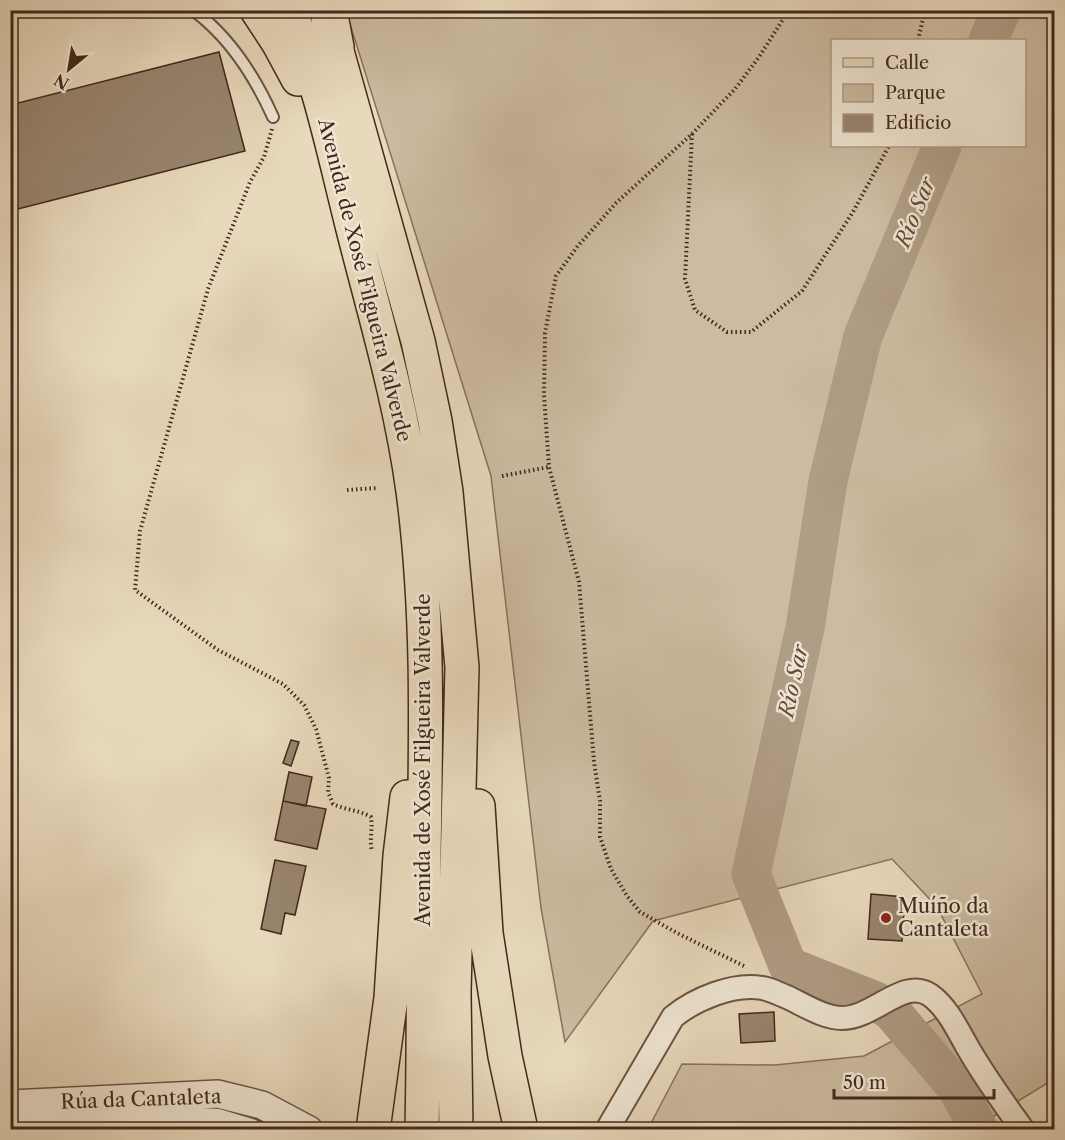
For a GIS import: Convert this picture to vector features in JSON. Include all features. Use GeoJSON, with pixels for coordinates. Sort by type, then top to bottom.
{"type":"FeatureCollection","features":[{"type":"Feature","properties":{"kind":"main road"},"geometry":{"type":"LineString","coordinates":[[239,10],[298,80]]}},
{"type":"Feature","properties":{"kind":"main road"},"geometry":{"type":"LineString","coordinates":[[257,10],[278,42],[321,123],[335,159]]}},
{"type":"Feature","properties":{"kind":"main road","name":"Avenida de Xosé Filgueira Valverde"},"geometry":{"type":"LineString","coordinates":[[289,10],[321,97],[404,438],[413,490],[422,572],[426,692],[422,1114]]}},
{"type":"Feature","properties":{"kind":"main road","name":"Avenida de Xosé Filgueira Valverde"},"geometry":{"type":"LineString","coordinates":[[325,10],[418,341],[435,421],[446,492],[462,668],[454,982],[456,1130]]}},
{"type":"Feature","properties":{"kind":"main road"},"geometry":{"type":"LineString","coordinates":[[330,10],[337,47]]}},
{"type":"Feature","properties":{"kind":"main road"},"geometry":{"type":"LineString","coordinates":[[462,668],[477,800],[486,933],[505,1056],[521,1130]]}},
{"type":"Feature","properties":{"kind":"main road"},"geometry":{"type":"LineString","coordinates":[[374,1130],[391,998],[400,856],[408,785],[426,692]]}},
{"type":"Feature","properties":{"kind":"street"},"geometry":{"type":"LineString","coordinates":[[607,1130],[673,1017],[702,998],[731,990],[759,987],[840,1018],[863,1014],[906,990],[919,989],[929,994],[940,1004],[978,1066],[1023,1130]]}},
{"type":"Feature","properties":{"kind":"street","name":"Rúa da Cantaleta"},"geometry":{"type":"LineString","coordinates":[[10,1105],[218,1094],[262,1105],[305,1128]]}},
{"type":"Feature","properties":{"kind":"street","name":"Rúa da Cantaleta"},"geometry":{"type":"LineString","coordinates":[[10,1105],[31,1117],[47,1120],[218,1120],[251,1130]]}},
{"type":"Feature","properties":{"kind":"lane"},"geometry":{"type":"LineString","coordinates":[[194,10],[224,37],[263,96],[273,117]]}},
{"type":"Feature","properties":{"kind":"path"},"geometry":{"type":"LineString","coordinates":[[759,987],[750,971],[741,964],[640,912],[627,896],[611,869],[600,837],[600,801],[594,762],[579,582],[549,467],[544,394],[545,333],[556,276],[577,247],[616,203],[692,134],[735,89],[789,10]]}},
{"type":"Feature","properties":{"kind":"path"},"geometry":{"type":"LineString","coordinates":[[918,39],[925,10]]}},
{"type":"Feature","properties":{"kind":"path"},"geometry":{"type":"LineString","coordinates":[[273,117],[272,136],[264,157],[250,182],[208,289],[140,531],[135,590],[218,650],[283,684],[304,705],[316,729],[329,778]]}},
{"type":"Feature","properties":{"kind":"path"},"geometry":{"type":"LineString","coordinates":[[692,134],[685,279],[695,310],[727,332],[751,332],[802,291],[853,212],[888,147]]}},
{"type":"Feature","properties":{"kind":"path"},"geometry":{"type":"LineString","coordinates":[[502,476],[549,467]]}},
{"type":"Feature","properties":{"kind":"path"},"geometry":{"type":"LineString","coordinates":[[346,490],[376,488]]}},
{"type":"Feature","properties":{"kind":"green space"},"geometry":{"type":"Polygon","coordinates":[[[346,11],[1054,11],[1054,1079],[986,1121],[991,1129],[648,1129],[682,1064],[775,1065],[864,1056],[982,994],[937,907],[892,859],[653,921],[565,1042],[541,908],[491,476],[346,11]]]}},
{"type":"Feature","properties":{"kind":"building"},"geometry":{"type":"Polygon","coordinates":[[[219,52],[245,151],[10,211],[10,105],[219,52]]]}},
{"type":"Feature","properties":{"kind":"building"},"geometry":{"type":"Polygon","coordinates":[[[291,740],[299,742],[291,766],[283,763],[291,740]]]}},
{"type":"Feature","properties":{"kind":"building"},"geometry":{"type":"Polygon","coordinates":[[[289,772],[312,777],[306,806],[283,801],[289,772]]]}},
{"type":"Feature","properties":{"kind":"building"},"geometry":{"type":"Polygon","coordinates":[[[283,801],[326,809],[317,849],[275,840],[283,801]]]}},
{"type":"Feature","properties":{"kind":"building"},"geometry":{"type":"Polygon","coordinates":[[[275,860],[306,866],[295,915],[285,913],[281,934],[261,929],[275,860]]]}},
{"type":"Feature","properties":{"kind":"building","name":"Muíño da Cantaleta"},"geometry":{"type":"Polygon","coordinates":[[[871,894],[905,897],[902,941],[868,939],[871,894]]]}},
{"type":"Feature","properties":{"kind":"building"},"geometry":{"type":"Polygon","coordinates":[[[774,1012],[775,1041],[741,1043],[739,1014],[774,1012]]]}},
{"type":"Feature","properties":{"kind":"waterway","name":"Río Sar"},"geometry":{"type":"LineString","coordinates":[[988,39],[1002,10]]}},
{"type":"Feature","properties":{"kind":"waterway","name":"Río Sar"},"geometry":{"type":"LineString","coordinates":[[942,147],[863,336],[828,481],[805,628],[751,874],[788,966],[876,1001],[892,1012],[957,1088],[979,1130]]}},
{"type":"Feature","properties":{"kind":"place","name":"Muíño da Cantaleta"},"geometry":{"type":"Point","coordinates":[886,918]}}]}
